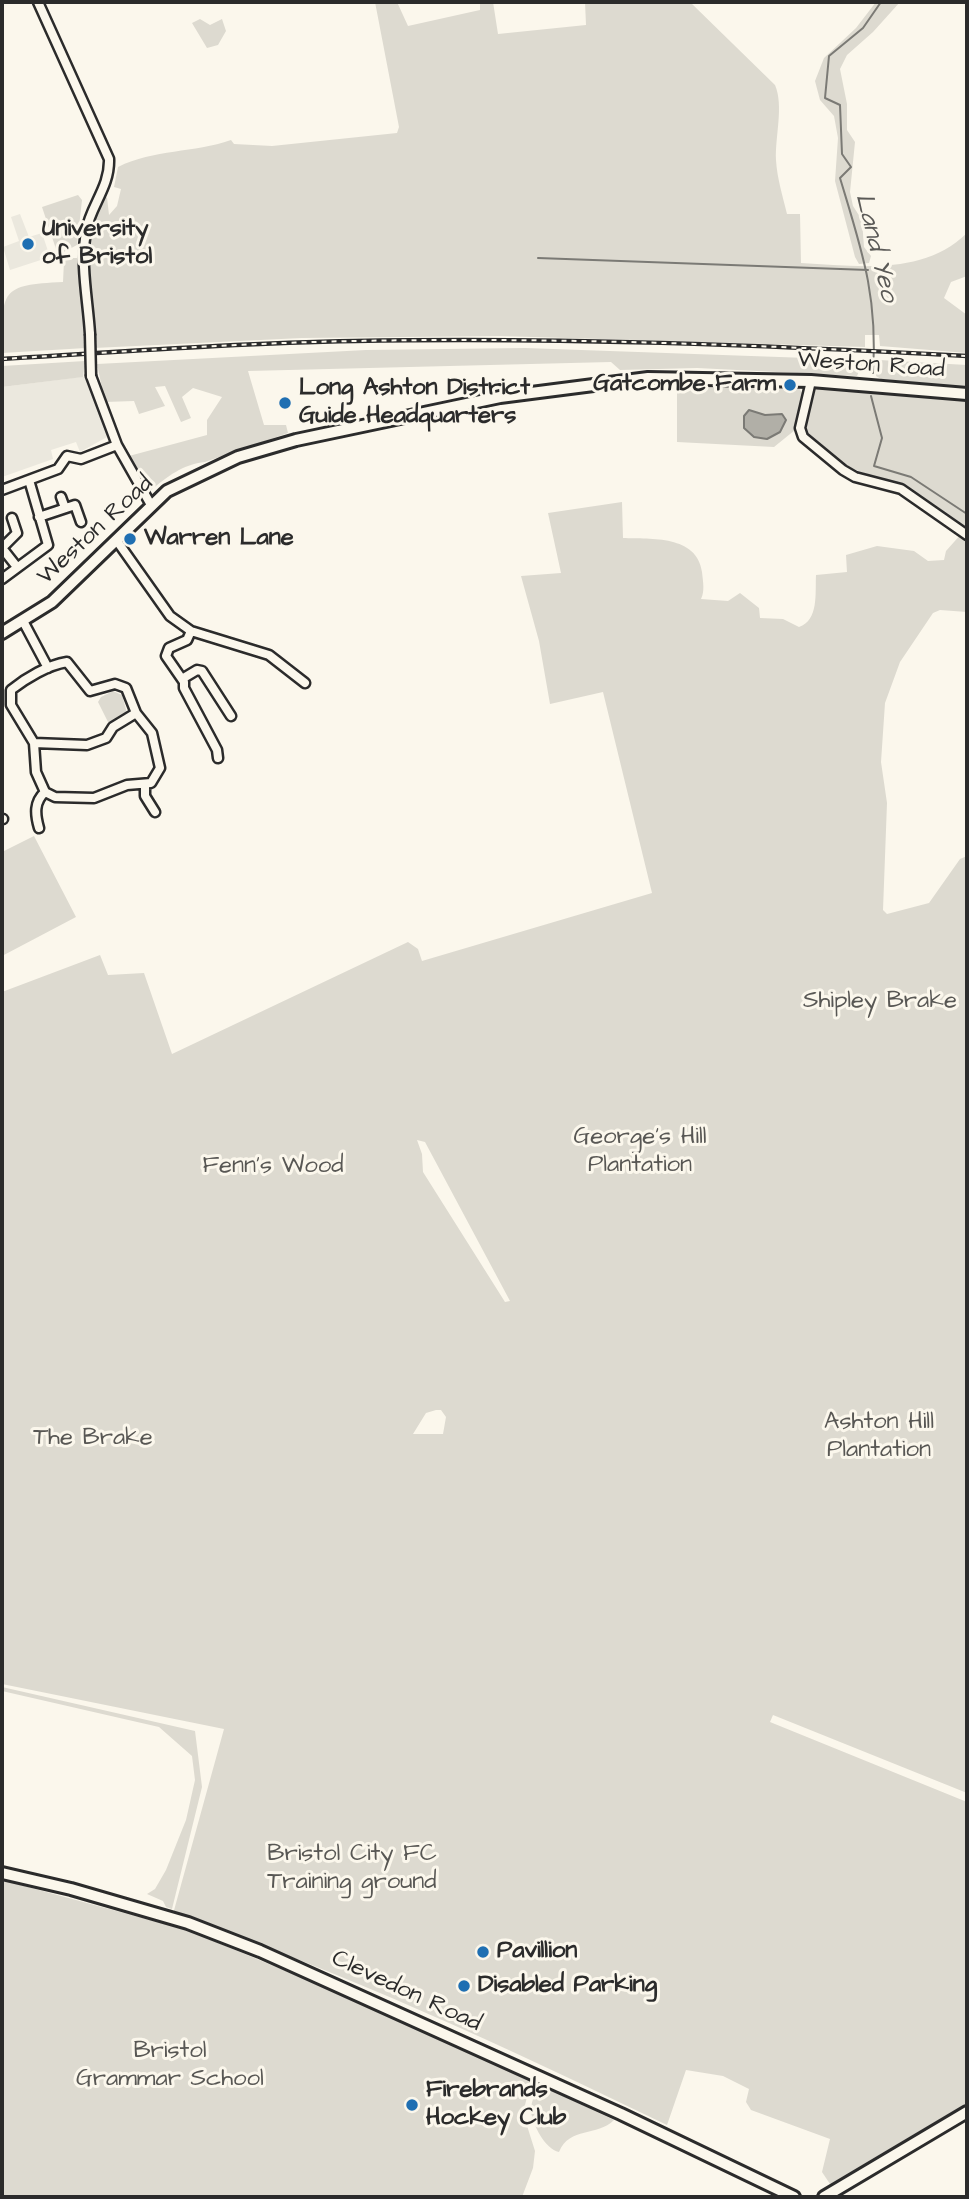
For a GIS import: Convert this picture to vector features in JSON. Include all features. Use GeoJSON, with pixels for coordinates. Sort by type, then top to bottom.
{"type":"FeatureCollection","features":[{"type":"Feature","properties":{"kind":"street"},"geometry":{"type":"LineString","coordinates":[[38,2],[109,159],[109,173],[87,227],[83,252],[92,376],[117,444],[140,492],[151,505]]}},
{"type":"Feature","properties":{"kind":"street","name":"Weston Road"},"geometry":{"type":"LineString","coordinates":[[2,634],[52,602],[151,505],[183,482],[238,457],[326,433],[500,397],[648,378],[811,381],[967,394]]}},
{"type":"Feature","properties":{"kind":"street"},"geometry":{"type":"LineString","coordinates":[[811,381],[800,428],[803,437],[855,477],[901,489],[967,535]]}},
{"type":"Feature","properties":{"kind":"street"},"geometry":{"type":"LineString","coordinates":[[2,490],[58,469],[67,456],[81,459],[117,444]]}},
{"type":"Feature","properties":{"kind":"street"},"geometry":{"type":"LineString","coordinates":[[2,579],[46,550],[47,541],[29,480]]}},
{"type":"Feature","properties":{"kind":"street"},"geometry":{"type":"LineString","coordinates":[[61,497],[65,508]]}},
{"type":"Feature","properties":{"kind":"street"},"geometry":{"type":"LineString","coordinates":[[39,517],[75,505],[82,522]]}},
{"type":"Feature","properties":{"kind":"street"},"geometry":{"type":"LineString","coordinates":[[12,518],[17,533],[6,541],[2,548],[17,567]]}},
{"type":"Feature","properties":{"kind":"street"},"geometry":{"type":"LineString","coordinates":[[117,541],[170,616],[191,631],[269,655],[305,683]]}},
{"type":"Feature","properties":{"kind":"street"},"geometry":{"type":"LineString","coordinates":[[23,621],[48,668]]}},
{"type":"Feature","properties":{"kind":"street"},"geometry":{"type":"LineString","coordinates":[[191,631],[187,640],[169,648],[166,654],[182,679],[218,758]]}},
{"type":"Feature","properties":{"kind":"street"},"geometry":{"type":"LineString","coordinates":[[67,662],[90,691],[121,685],[130,693],[136,713],[152,733],[160,768],[156,779],[145,786],[127,785],[94,798],[55,797],[45,792],[36,772],[34,743],[11,705],[6,688],[67,662]]}},
{"type":"Feature","properties":{"kind":"street"},"geometry":{"type":"LineString","coordinates":[[182,679],[197,670],[202,671],[231,716]]}},
{"type":"Feature","properties":{"kind":"street"},"geometry":{"type":"LineString","coordinates":[[34,743],[87,745],[106,738],[116,724],[136,713]]}},
{"type":"Feature","properties":{"kind":"street"},"geometry":{"type":"LineString","coordinates":[[145,786],[145,796],[155,813]]}},
{"type":"Feature","properties":{"kind":"street"},"geometry":{"type":"LineString","coordinates":[[38,828],[36,808],[39,798],[45,792]]}},
{"type":"Feature","properties":{"kind":"street","name":"Clevedon Road"},"geometry":{"type":"LineString","coordinates":[[2,1873],[71,1889],[188,1923],[271,1956],[631,2119],[780,2195],[794,2197]]}},
{"type":"Feature","properties":{"kind":"street"},"geometry":{"type":"LineString","coordinates":[[824,2197],[967,2112]]}},
{"type":"Feature","properties":{"kind":"shaded area","name":"University of Bristol"},"geometry":{"type":"Polygon","coordinates":[[[20,214],[29,237],[42,233],[50,257],[10,270],[3,247],[19,241],[11,217],[20,214]]]}},
{"type":"Feature","properties":{"kind":"shaded area"},"geometry":{"type":"Polygon","coordinates":[[[88,376],[107,437],[80,452],[76,442],[51,450],[53,459],[2,477],[2,387],[88,376]]]}},
{"type":"Feature","properties":{"kind":"shaded area"},"geometry":{"type":"Polygon","coordinates":[[[749,410],[765,415],[782,414],[786,420],[780,432],[767,439],[754,437],[744,428],[744,416],[749,410]]]}},
{"type":"Feature","properties":{"kind":"green space"},"geometry":{"type":"Polygon","coordinates":[[[375,2],[397,2],[408,26],[480,10],[480,2],[493,2],[498,34],[586,25],[585,2],[690,2],[775,85],[779,102],[776,151],[778,174],[787,214],[800,214],[801,263],[867,266],[910,262],[950,247],[967,233],[967,276],[951,282],[944,298],[967,315],[967,353],[880,346],[879,335],[865,335],[865,347],[500,336],[302,338],[94,348],[86,267],[87,245],[96,208],[107,197],[109,215],[117,206],[121,189],[114,187],[118,167],[146,157],[231,140],[234,144],[272,146],[397,133],[399,127],[375,2]]]}},
{"type":"Feature","properties":{"kind":"green space"},"geometry":{"type":"Polygon","coordinates":[[[876,2],[900,2],[873,32],[847,55],[840,69],[847,104],[847,130],[855,142],[850,192],[853,206],[862,220],[864,247],[871,256],[869,263],[859,264],[835,181],[838,138],[834,116],[820,100],[815,81],[824,58],[856,28],[876,2]]]}},
{"type":"Feature","properties":{"kind":"green space"},"geometry":{"type":"Polygon","coordinates":[[[200,19],[210,25],[222,19],[226,31],[218,45],[207,48],[192,23],[200,19]]]}},
{"type":"Feature","properties":{"kind":"green space"},"geometry":{"type":"Polygon","coordinates":[[[78,195],[82,200],[77,245],[58,255],[42,207],[78,195]]]}},
{"type":"Feature","properties":{"kind":"green space"},"geometry":{"type":"Polygon","coordinates":[[[77,258],[80,263],[86,348],[2,353],[3,316],[9,295],[16,289],[27,286],[63,282],[64,261],[77,258]]]}},
{"type":"Feature","properties":{"kind":"green space"},"geometry":{"type":"Polygon","coordinates":[[[525,348],[864,360],[857,376],[697,368],[620,370],[611,362],[248,371],[264,425],[286,425],[288,433],[182,468],[151,490],[142,487],[129,456],[207,435],[207,420],[222,397],[193,388],[182,397],[191,418],[181,422],[165,386],[155,387],[165,406],[139,414],[134,401],[105,402],[97,364],[366,350],[525,348]]]}},
{"type":"Feature","properties":{"kind":"green space"},"geometry":{"type":"Polygon","coordinates":[[[879,360],[967,365],[967,387],[881,379],[876,376],[879,360]]]}},
{"type":"Feature","properties":{"kind":"green space"},"geometry":{"type":"Polygon","coordinates":[[[85,361],[83,377],[2,387],[2,366],[85,361]]]}},
{"type":"Feature","properties":{"kind":"green space"},"geometry":{"type":"Polygon","coordinates":[[[677,387],[799,388],[804,396],[795,430],[774,447],[677,442],[677,387]]]}},
{"type":"Feature","properties":{"kind":"green space"},"geometry":{"type":"Polygon","coordinates":[[[817,389],[967,399],[967,612],[940,610],[933,613],[900,662],[885,703],[881,762],[887,803],[883,910],[887,914],[929,903],[960,859],[967,856],[967,1793],[773,1715],[770,1722],[967,1802],[967,2103],[830,2184],[822,2172],[830,2139],[751,2110],[746,2102],[749,2089],[723,2076],[686,2070],[667,2125],[546,2067],[362,1985],[173,1914],[224,1729],[2,1684],[2,992],[100,955],[108,975],[144,973],[172,1054],[408,942],[418,949],[422,961],[652,893],[603,692],[550,704],[539,641],[521,576],[561,573],[548,513],[622,502],[623,538],[671,541],[691,551],[702,572],[701,599],[728,601],[740,593],[759,608],[760,618],[783,619],[799,627],[813,612],[816,575],[847,572],[846,555],[877,546],[914,551],[928,561],[944,560],[946,551],[962,533],[912,498],[874,479],[872,475],[830,457],[811,441],[803,424],[813,391],[817,389]],[[417,1140],[422,1154],[423,1172],[505,1302],[510,1301],[425,1142],[417,1140]],[[441,1410],[426,1413],[413,1434],[443,1434],[446,1417],[441,1410]]]}},
{"type":"Feature","properties":{"kind":"green space"},"geometry":{"type":"Polygon","coordinates":[[[113,691],[122,695],[127,713],[109,724],[98,702],[101,697],[113,691]]]}},
{"type":"Feature","properties":{"kind":"green space"},"geometry":{"type":"Polygon","coordinates":[[[34,836],[76,917],[2,956],[2,852],[34,836]]]}},
{"type":"Feature","properties":{"kind":"green space"},"geometry":{"type":"Polygon","coordinates":[[[2,1687],[195,1731],[202,1787],[172,1909],[166,1907],[163,1901],[147,1894],[155,1889],[166,1870],[186,1820],[195,1780],[192,1756],[159,1727],[2,1691],[2,1687]]]}},
{"type":"Feature","properties":{"kind":"green space","name":"Bristol Grammar School"},"geometry":{"type":"Polygon","coordinates":[[[2,1880],[187,1930],[363,2003],[531,2081],[523,2113],[535,2151],[533,2168],[522,2197],[2,2197],[2,1880]]]}},
{"type":"Feature","properties":{"kind":"green space"},"geometry":{"type":"Polygon","coordinates":[[[538,2084],[614,2120],[600,2129],[570,2138],[559,2152],[554,2150],[540,2136],[532,2117],[531,2105],[538,2084]]]}},
{"type":"Feature","properties":{"kind":"waterway","name":"Land Yeo"},"geometry":{"type":"LineString","coordinates":[[873,373],[871,297],[840,178],[851,167],[842,154],[840,105],[825,98],[829,56],[863,28],[881,2]]}},
{"type":"Feature","properties":{"kind":"waterway"},"geometry":{"type":"LineString","coordinates":[[538,258],[868,270]]}},
{"type":"Feature","properties":{"kind":"waterway","name":"Land Yeo"},"geometry":{"type":"LineString","coordinates":[[871,396],[882,438],[874,466],[911,477],[967,514]]}},
{"type":"Feature","properties":{"kind":"railway"},"geometry":{"type":"LineString","coordinates":[[2,359],[267,344],[432,340],[661,343],[967,356]]}},
{"type":"Feature","properties":{"kind":"place","name":"University of Bristol"},"geometry":{"type":"Point","coordinates":[28,244]}},
{"type":"Feature","properties":{"kind":"place","name":"Gatcombe Farm"},"geometry":{"type":"Point","coordinates":[790,385]}},
{"type":"Feature","properties":{"kind":"place","name":"Long Ashton District Guide Headquarters"},"geometry":{"type":"Point","coordinates":[285,403]}},
{"type":"Feature","properties":{"kind":"place","name":"Warren Lane"},"geometry":{"type":"Point","coordinates":[130,539]}},
{"type":"Feature","properties":{"kind":"place","name":"Pavillion"},"geometry":{"type":"Point","coordinates":[483,1952]}},
{"type":"Feature","properties":{"kind":"place","name":"Disabled Parking"},"geometry":{"type":"Point","coordinates":[464,1986]}},
{"type":"Feature","properties":{"kind":"place","name":"Firebrands Hockey Club"},"geometry":{"type":"Point","coordinates":[412,2105]}},
{"type":"Feature","properties":{"kind":"park label","name":"Shipley Brake"},"geometry":{"type":"Point","coordinates":[880,1002]}},
{"type":"Feature","properties":{"kind":"park label","name":"George's Hill Plantation"},"geometry":{"type":"Point","coordinates":[640,1152]}},
{"type":"Feature","properties":{"kind":"park label","name":"Fenn's Wood"},"geometry":{"type":"Point","coordinates":[273,1167]}},
{"type":"Feature","properties":{"kind":"park label","name":"Ashton Hill Plantation"},"geometry":{"type":"Point","coordinates":[879,1437]}},
{"type":"Feature","properties":{"kind":"park label","name":"The Brake"},"geometry":{"type":"Point","coordinates":[93,1439]}},
{"type":"Feature","properties":{"kind":"park label","name":"Bristol City FC Training ground"},"geometry":{"type":"Point","coordinates":[352,1869]}}]}
